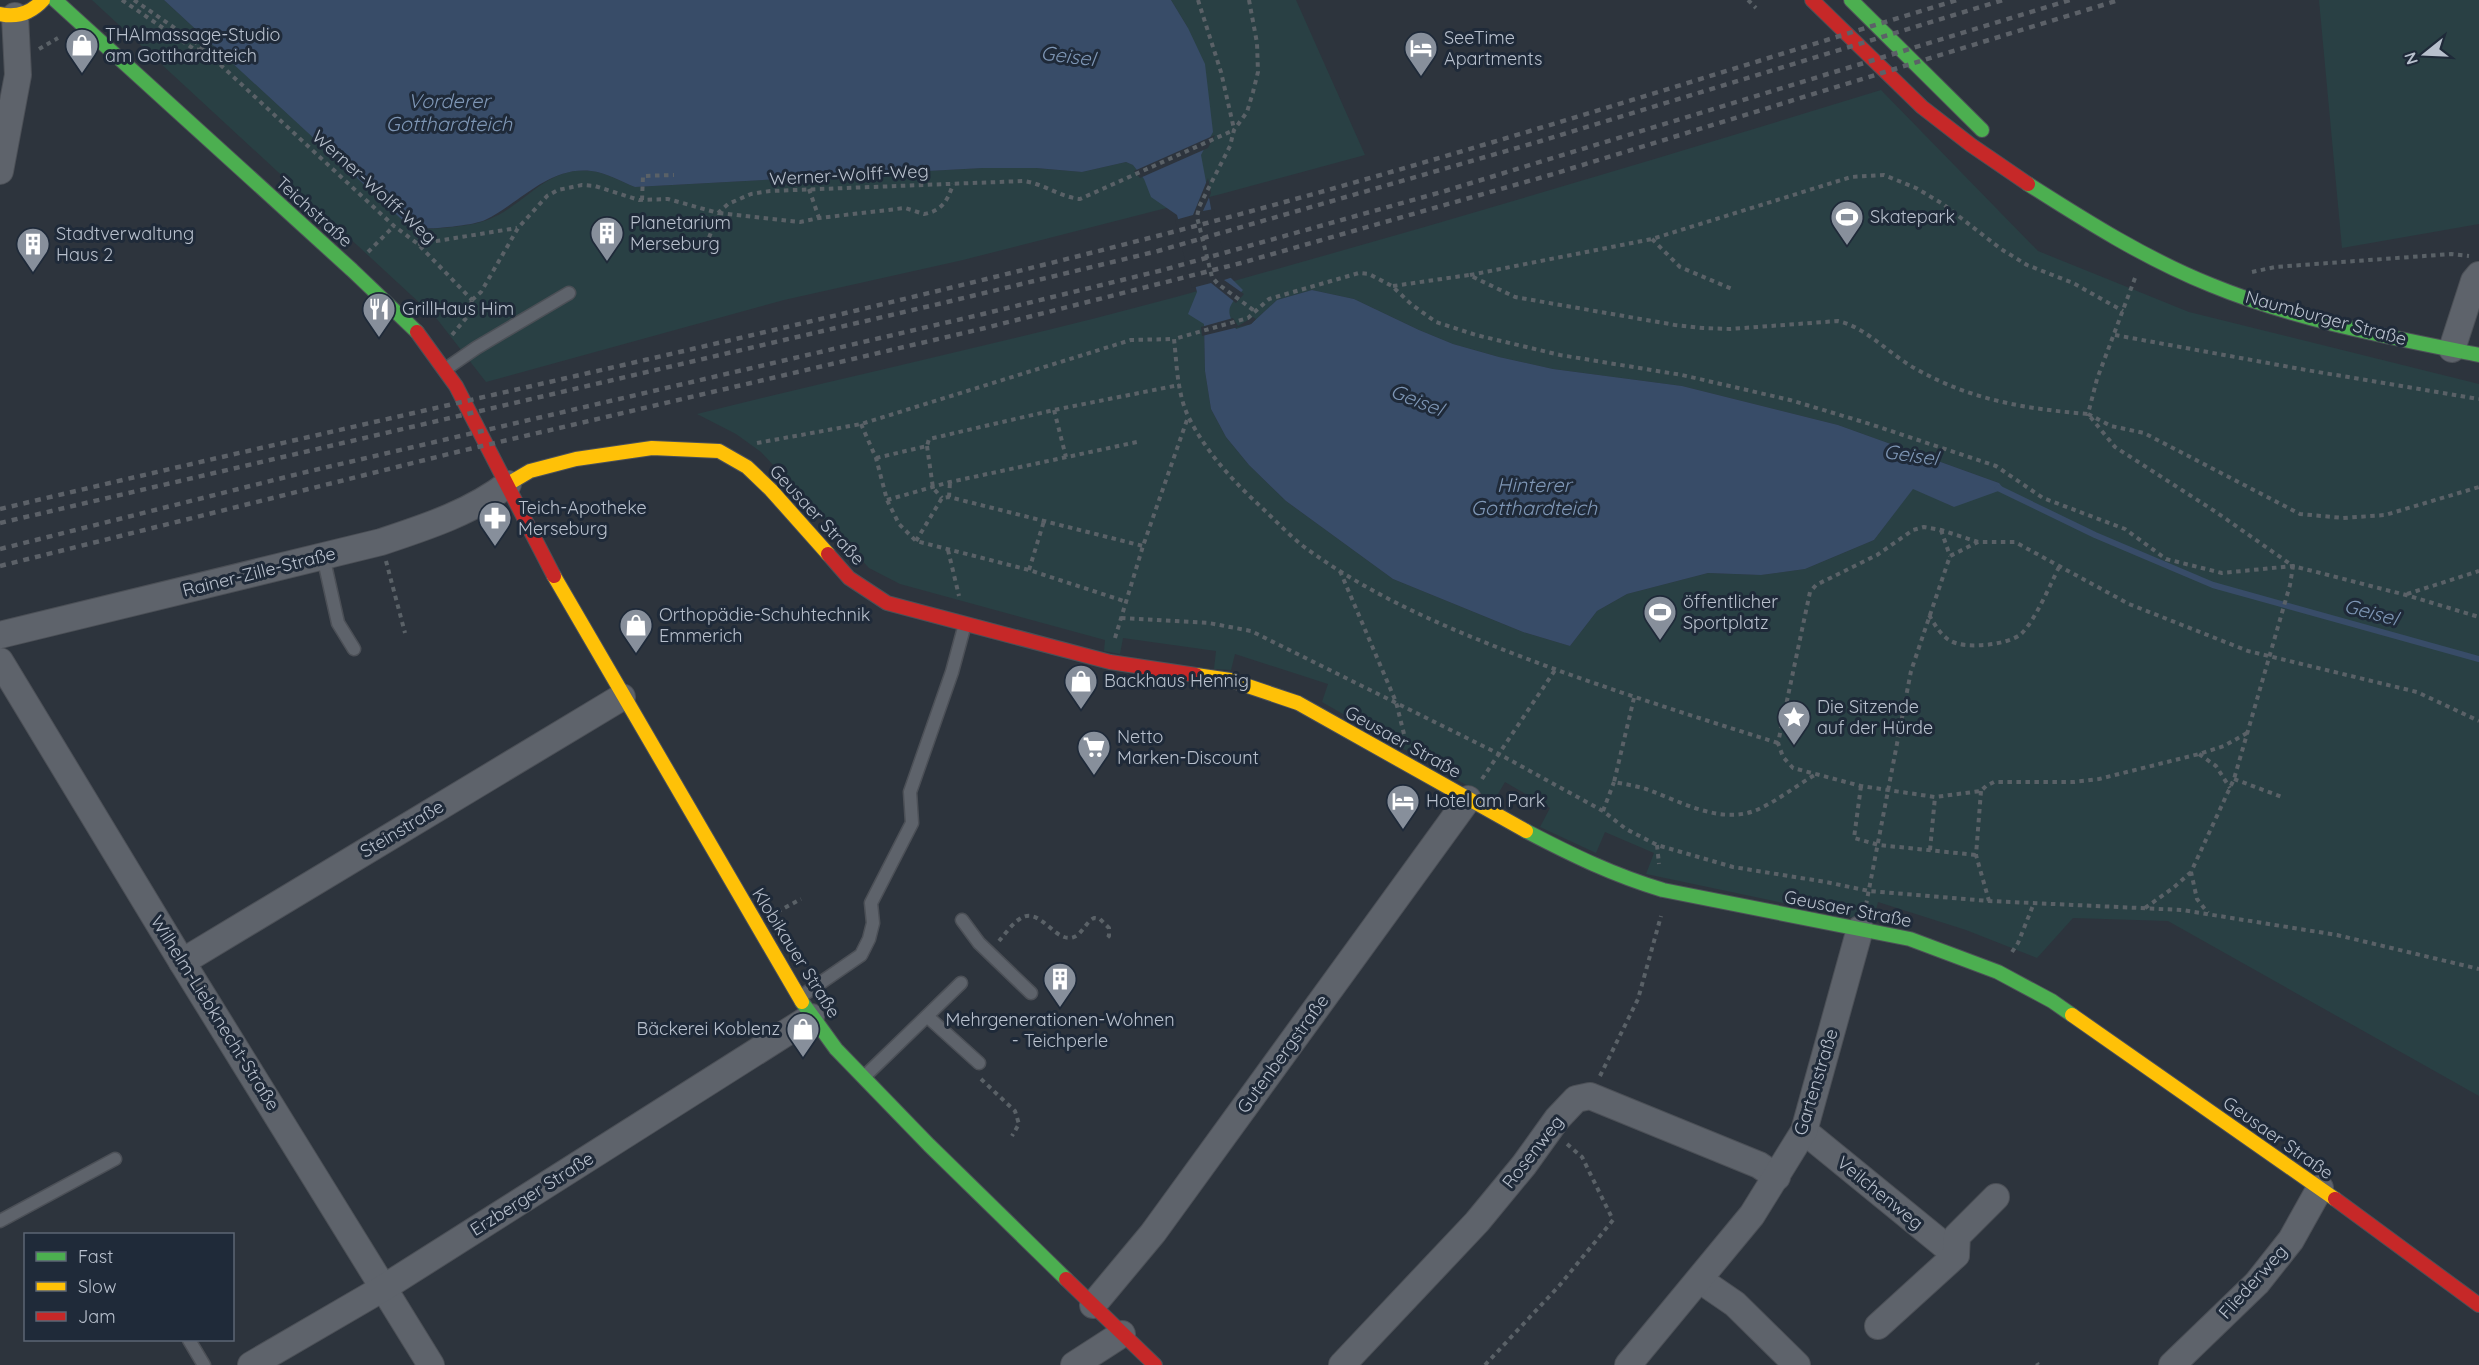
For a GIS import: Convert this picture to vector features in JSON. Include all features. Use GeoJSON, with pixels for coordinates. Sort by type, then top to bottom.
{"type":"FeatureCollection","features":[{"type":"Feature","properties":{"kind":"street"},"geometry":{"type":"LineString","coordinates":[[0,171],[18,75],[18,54],[8,15],[29,12],[43,0]]}},
{"type":"Feature","properties":{"kind":"street","name":"Teichstraße"},"geometry":{"type":"LineString","coordinates":[[55,0],[413,328],[446,369],[507,484]]}},
{"type":"Feature","properties":{"kind":"street","name":"Naumburger Straße"},"geometry":{"type":"LineString","coordinates":[[1812,0],[1906,93],[1980,152],[2144,255],[2217,287],[2287,312],[2354,330],[2479,355]]}},
{"type":"Feature","properties":{"kind":"street","name":"Naumburger Straße"},"geometry":{"type":"LineString","coordinates":[[1851,0],[2044,194]]}},
{"type":"Feature","properties":{"kind":"street"},"geometry":{"type":"LineString","coordinates":[[2452,350],[2478,274]]}},
{"type":"Feature","properties":{"kind":"street","name":"Geusaer Straße"},"geometry":{"type":"LineString","coordinates":[[507,484],[530,471],[576,459],[652,448],[719,451],[747,467],[771,489],[849,578],[887,603],[911,611],[966,622],[1110,662],[1230,680],[1262,689],[1298,703],[1582,861],[1626,879],[1663,890],[1910,939],[1998,972],[2052,1001],[2320,1188],[2479,1305]]}},
{"type":"Feature","properties":{"kind":"street","name":"Rainer-Zille-Straße"},"geometry":{"type":"LineString","coordinates":[[0,635],[381,542],[440,522],[487,500],[507,484]]}},
{"type":"Feature","properties":{"kind":"street","name":"Klobikauer Straße"},"geometry":{"type":"LineString","coordinates":[[507,484],[565,598],[805,1007],[864,1078],[1155,1365]]}},
{"type":"Feature","properties":{"kind":"street","name":"Wilhelm-Liebknecht-Straße"},"geometry":{"type":"LineString","coordinates":[[0,661],[182,962],[385,1287],[431,1365]]}},
{"type":"Feature","properties":{"kind":"street","name":"Steinstraße"},"geometry":{"type":"LineString","coordinates":[[182,962],[622,697]]}},
{"type":"Feature","properties":{"kind":"street","name":"Gutenbergstraße"},"geometry":{"type":"LineString","coordinates":[[1093,1305],[1153,1233],[1468,799]]}},
{"type":"Feature","properties":{"kind":"street","name":"Gartenstraße"},"geometry":{"type":"LineString","coordinates":[[1628,1365],[1752,1215],[1804,1131],[1860,929]]}},
{"type":"Feature","properties":{"kind":"street","name":"Erzberger Straße"},"geometry":{"type":"LineString","coordinates":[[251,1365],[385,1287],[805,1007]]}},
{"type":"Feature","properties":{"kind":"street"},"geometry":{"type":"LineString","coordinates":[[1590,1096],[1759,1165],[1777,1177]]}},
{"type":"Feature","properties":{"kind":"street","name":"Rosenweg"},"geometry":{"type":"LineString","coordinates":[[1342,1365],[1477,1222],[1548,1131],[1576,1100],[1590,1096]]}},
{"type":"Feature","properties":{"kind":"street","name":"Veilchenweg"},"geometry":{"type":"LineString","coordinates":[[1804,1131],[1956,1255]]}},
{"type":"Feature","properties":{"kind":"street","name":"Fliederweg"},"geometry":{"type":"LineString","coordinates":[[2172,1365],[2257,1283],[2291,1240],[2320,1188]]}},
{"type":"Feature","properties":{"kind":"street"},"geometry":{"type":"LineString","coordinates":[[1878,1326],[1956,1255],[1957,1236],[1996,1197]]}},
{"type":"Feature","properties":{"kind":"street"},"geometry":{"type":"LineString","coordinates":[[1700,1280],[1735,1304],[1797,1365]]}},
{"type":"Feature","properties":{"kind":"street"},"geometry":{"type":"LineString","coordinates":[[1074,1365],[1122,1334]]}},
{"type":"Feature","properties":{"kind":"lane"},"geometry":{"type":"LineString","coordinates":[[446,369],[476,348],[569,293]]}},
{"type":"Feature","properties":{"kind":"lane"},"geometry":{"type":"LineString","coordinates":[[323,556],[338,623],[354,649]]}},
{"type":"Feature","properties":{"kind":"lane"},"geometry":{"type":"LineString","coordinates":[[805,1007],[861,955],[873,923],[871,903],[912,823],[910,792],[952,672],[966,622]]}},
{"type":"Feature","properties":{"kind":"lane"},"geometry":{"type":"LineString","coordinates":[[962,920],[988,952],[1031,993]]}},
{"type":"Feature","properties":{"kind":"lane"},"geometry":{"type":"LineString","coordinates":[[864,1078],[961,983]]}},
{"type":"Feature","properties":{"kind":"lane"},"geometry":{"type":"LineString","coordinates":[[928,1017],[979,1063]]}},
{"type":"Feature","properties":{"kind":"lane"},"geometry":{"type":"LineString","coordinates":[[0,1221],[115,1158]]}},
{"type":"Feature","properties":{"kind":"lane"},"geometry":{"type":"LineString","coordinates":[[190,1341],[204,1365]]}},
{"type":"Feature","properties":{"kind":"path"},"geometry":{"type":"LineString","coordinates":[[122,0],[194,49],[207,52]]}},
{"type":"Feature","properties":{"kind":"path","name":"Werner-Wolff-Weg"},"geometry":{"type":"LineString","coordinates":[[134,0],[207,52],[394,225],[418,244],[472,300]]}},
{"type":"Feature","properties":{"kind":"path"},"geometry":{"type":"LineString","coordinates":[[1199,0],[1221,72],[1234,130]]}},
{"type":"Feature","properties":{"kind":"path"},"geometry":{"type":"LineString","coordinates":[[1249,0],[1257,43],[1258,72],[1247,112],[1234,130],[1230,146],[1199,207],[1197,217],[1212,277],[1248,306],[1254,314]]}},
{"type":"Feature","properties":{"kind":"path"},"geometry":{"type":"LineString","coordinates":[[1748,0],[1756,8]]}},
{"type":"Feature","properties":{"kind":"path"},"geometry":{"type":"LineString","coordinates":[[18,54],[44,47],[79,21]]}},
{"type":"Feature","properties":{"kind":"path","name":"Werner-Wolff-Weg"},"geometry":{"type":"LineString","coordinates":[[718,213],[728,204],[751,194],[809,189],[1038,183],[1067,198],[1080,199],[1234,130]]}},
{"type":"Feature","properties":{"kind":"path"},"geometry":{"type":"LineString","coordinates":[[642,200],[643,176],[674,175]]}},
{"type":"Feature","properties":{"kind":"path"},"geometry":{"type":"LineString","coordinates":[[1392,286],[1468,275],[1652,239],[1851,177],[1884,175],[1916,188],[1943,204],[2001,249],[2027,265],[2073,283],[2123,311]]}},
{"type":"Feature","properties":{"kind":"path"},"geometry":{"type":"LineString","coordinates":[[434,352],[463,324],[472,300],[482,292],[518,228],[547,196],[570,186],[595,186],[642,200],[668,199],[718,213],[800,222],[905,208],[924,214],[932,213],[948,200],[953,184]]}},
{"type":"Feature","properties":{"kind":"path"},"geometry":{"type":"LineString","coordinates":[[809,189],[819,218]]}},
{"type":"Feature","properties":{"kind":"path"},"geometry":{"type":"LineString","coordinates":[[706,246],[718,213]]}},
{"type":"Feature","properties":{"kind":"path"},"geometry":{"type":"LineString","coordinates":[[367,253],[394,225]]}},
{"type":"Feature","properties":{"kind":"path"},"geometry":{"type":"LineString","coordinates":[[418,244],[518,228]]}},
{"type":"Feature","properties":{"kind":"path"},"geometry":{"type":"LineString","coordinates":[[1652,239],[1680,267],[1731,289]]}},
{"type":"Feature","properties":{"kind":"path"},"geometry":{"type":"LineString","coordinates":[[2243,274],[2275,267],[2451,254],[2478,274]]}},
{"type":"Feature","properties":{"kind":"path"},"geometry":{"type":"LineString","coordinates":[[2088,414],[2097,379],[2144,255]]}},
{"type":"Feature","properties":{"kind":"path"},"geometry":{"type":"LineString","coordinates":[[719,451],[861,424],[1131,340],[1174,339],[1192,334],[1254,314],[1269,299],[1359,273],[1369,274],[1392,286],[1411,304],[1436,322],[1476,335],[1560,355],[1682,375],[1790,400],[1996,466],[2043,498],[2125,530],[2166,559],[2222,573],[2293,567],[2406,595],[2479,617]]}},
{"type":"Feature","properties":{"kind":"path"},"geometry":{"type":"LineString","coordinates":[[1468,275],[1515,297],[1675,325],[1730,329],[1838,321],[1847,323],[1864,332],[1888,352],[1917,370],[1966,392],[2010,405],[2088,414],[2111,426],[2144,433],[2300,514],[2343,518],[2385,515],[2479,487]]}},
{"type":"Feature","properties":{"kind":"path"},"geometry":{"type":"LineString","coordinates":[[2115,335],[2479,399]]}},
{"type":"Feature","properties":{"kind":"path"},"geometry":{"type":"LineString","coordinates":[[1174,339],[1179,385],[1189,417],[1211,454],[1233,480],[1302,545],[1339,571],[1391,602],[1443,626],[1555,670],[1634,698],[1778,743]]}},
{"type":"Feature","properties":{"kind":"path"},"geometry":{"type":"LineString","coordinates":[[942,498],[933,488],[927,446],[929,439],[1054,410],[1179,385]]}},
{"type":"Feature","properties":{"kind":"path"},"geometry":{"type":"LineString","coordinates":[[1054,410],[1066,457]]}},
{"type":"Feature","properties":{"kind":"path"},"geometry":{"type":"LineString","coordinates":[[2088,414],[2115,447],[2216,512],[2293,567]]}},
{"type":"Feature","properties":{"kind":"path"},"geometry":{"type":"LineString","coordinates":[[1110,662],[1111,650],[1143,546],[1189,417]]}},
{"type":"Feature","properties":{"kind":"path"},"geometry":{"type":"LineString","coordinates":[[861,424],[876,458],[887,500],[899,524],[916,541],[1029,570],[1127,602]]}},
{"type":"Feature","properties":{"kind":"path"},"geometry":{"type":"LineString","coordinates":[[887,500],[950,482],[1137,442]]}},
{"type":"Feature","properties":{"kind":"path"},"geometry":{"type":"LineString","coordinates":[[876,458],[927,446]]}},
{"type":"Feature","properties":{"kind":"path"},"geometry":{"type":"LineString","coordinates":[[949,497],[950,482]]}},
{"type":"Feature","properties":{"kind":"path"},"geometry":{"type":"LineString","coordinates":[[942,498],[949,497],[1143,546]]}},
{"type":"Feature","properties":{"kind":"path"},"geometry":{"type":"LineString","coordinates":[[916,541],[942,498]]}},
{"type":"Feature","properties":{"kind":"path"},"geometry":{"type":"LineString","coordinates":[[1029,570],[1044,521]]}},
{"type":"Feature","properties":{"kind":"path"},"geometry":{"type":"LineString","coordinates":[[2247,733],[2224,746],[2199,754],[2099,779],[2074,782],[1994,782],[1981,791],[1935,797],[1861,786],[1803,772],[1787,763],[1778,743],[1810,592],[1816,585],[1894,545],[1913,530],[1924,528],[1941,530],[1978,542],[2015,543],[2060,565],[2129,604],[2248,651],[2417,692],[2479,721]]}},
{"type":"Feature","properties":{"kind":"path"},"geometry":{"type":"LineString","coordinates":[[1869,891],[1911,671],[1950,556],[1941,530]]}},
{"type":"Feature","properties":{"kind":"path"},"geometry":{"type":"LineString","coordinates":[[381,542],[405,633]]}},
{"type":"Feature","properties":{"kind":"path"},"geometry":{"type":"LineString","coordinates":[[1950,556],[1978,542]]}},
{"type":"Feature","properties":{"kind":"path"},"geometry":{"type":"LineString","coordinates":[[948,550],[966,622]]}},
{"type":"Feature","properties":{"kind":"path"},"geometry":{"type":"LineString","coordinates":[[1929,615],[1938,630],[1951,642],[1977,645],[2010,640],[2022,633],[2060,565]]}},
{"type":"Feature","properties":{"kind":"path"},"geometry":{"type":"LineString","coordinates":[[2145,908],[2191,872],[2230,789],[2290,585],[2293,567]]}},
{"type":"Feature","properties":{"kind":"path"},"geometry":{"type":"LineString","coordinates":[[1339,571],[1396,702],[1411,767]]}},
{"type":"Feature","properties":{"kind":"path"},"geometry":{"type":"LineString","coordinates":[[2406,595],[2479,571]]}},
{"type":"Feature","properties":{"kind":"path"},"geometry":{"type":"LineString","coordinates":[[1121,618],[1209,623],[1251,631],[1499,754],[1603,811],[1626,829],[1668,849],[1733,867],[1869,891],[1989,901],[2145,908],[2208,914],[2337,935],[2479,969]]}},
{"type":"Feature","properties":{"kind":"path"},"geometry":{"type":"LineString","coordinates":[[1468,799],[1555,670]]}},
{"type":"Feature","properties":{"kind":"path"},"geometry":{"type":"LineString","coordinates":[[1603,811],[1614,782],[1634,698]]}},
{"type":"Feature","properties":{"kind":"path"},"geometry":{"type":"LineString","coordinates":[[2199,754],[2216,766],[2230,789]]}},
{"type":"Feature","properties":{"kind":"path"},"geometry":{"type":"LineString","coordinates":[[1614,782],[1644,788],[1702,810],[1722,815],[1755,810],[1815,774]]}},
{"type":"Feature","properties":{"kind":"path"},"geometry":{"type":"LineString","coordinates":[[2234,778],[2282,796]]}},
{"type":"Feature","properties":{"kind":"path"},"geometry":{"type":"LineString","coordinates":[[1861,786],[1854,838],[1879,845],[1976,855]]}},
{"type":"Feature","properties":{"kind":"path"},"geometry":{"type":"LineString","coordinates":[[1981,791],[1976,855],[1989,901]]}},
{"type":"Feature","properties":{"kind":"path"},"geometry":{"type":"LineString","coordinates":[[1929,850],[1935,797]]}},
{"type":"Feature","properties":{"kind":"path"},"geometry":{"type":"LineString","coordinates":[[2191,872],[2197,899],[2208,914]]}},
{"type":"Feature","properties":{"kind":"path"},"geometry":{"type":"LineString","coordinates":[[1998,972],[2018,943],[2034,903]]}},
{"type":"Feature","properties":{"kind":"path"},"geometry":{"type":"LineString","coordinates":[[988,952],[1020,918],[1027,916],[1037,919],[1064,937],[1071,938],[1076,937],[1094,918],[1100,919],[1109,928],[1105,940]]}},
{"type":"Feature","properties":{"kind":"path"},"geometry":{"type":"LineString","coordinates":[[1590,1096],[1638,999],[1661,916]]}},
{"type":"Feature","properties":{"kind":"path"},"geometry":{"type":"LineString","coordinates":[[980,1077],[1015,1111],[1018,1124],[1012,1136]]}},
{"type":"Feature","properties":{"kind":"path"},"geometry":{"type":"LineString","coordinates":[[1485,1365],[1559,1286],[1613,1220],[1582,1157],[1548,1131]]}},
{"type":"Feature","properties":{"kind":"green space"},"geometry":{"type":"Polygon","coordinates":[[[92,0],[164,0],[412,228],[446,228],[481,222],[509,209],[546,182],[574,171],[602,173],[635,187],[983,168],[1036,168],[1082,172],[1126,162],[1133,165],[1188,28],[1171,0],[1296,0],[1365,155],[963,260],[784,300],[486,382],[437,319],[92,0]]]}},
{"type":"Feature","properties":{"kind":"green space"},"geometry":{"type":"Polygon","coordinates":[[[2319,0],[2479,0],[2479,224],[2342,248],[2319,0]]]}},
{"type":"Feature","properties":{"kind":"green space"},"geometry":{"type":"Polygon","coordinates":[[[1881,90],[2038,251],[2189,312],[2479,384],[2479,1096],[2168,921],[2073,918],[2037,958],[1966,930],[1878,902],[1873,922],[1646,874],[1654,853],[1605,832],[1596,853],[1540,827],[1550,808],[1505,782],[1494,801],[1322,702],[1328,684],[1235,654],[1231,670],[1214,669],[1216,651],[1123,638],[1120,654],[1104,651],[1105,640],[900,584],[869,568],[761,452],[736,434],[697,414],[1176,297],[1442,222],[1881,90]],[[1312,290],[1277,300],[1251,324],[1236,329],[1204,324],[1205,371],[1211,409],[1226,437],[1249,465],[1286,501],[1393,579],[1523,632],[1570,646],[1597,611],[1627,594],[1708,573],[1761,575],[1805,569],[1874,540],[1913,488],[1954,507],[1999,483],[1838,425],[1682,386],[1553,369],[1453,344],[1354,299],[1312,290]]]}},
{"type":"Feature","properties":{"kind":"water"},"geometry":{"type":"Polygon","coordinates":[[[164,0],[1171,0],[1188,28],[1205,64],[1213,132],[1201,155],[1216,235],[1229,276],[1243,290],[1234,300],[1229,312],[1236,329],[1251,324],[1277,300],[1312,290],[1354,299],[1453,344],[1499,357],[1553,369],[1682,386],[1838,425],[1999,483],[2004,489],[1954,507],[1913,489],[1874,540],[1805,569],[1761,575],[1708,573],[1627,594],[1597,611],[1570,646],[1523,632],[1393,579],[1286,501],[1249,465],[1226,437],[1211,409],[1205,371],[1204,324],[1188,314],[1197,292],[1177,215],[1151,197],[1144,179],[1133,165],[1126,162],[1082,172],[1036,168],[983,168],[635,187],[602,173],[576,171],[562,174],[535,187],[485,220],[449,227],[411,228],[164,0]]]}},
{"type":"Feature","properties":{"kind":"pier"},"geometry":{"type":"Polygon","coordinates":[[[1215,135],[1208,148],[1140,178],[1134,171],[1215,135]]]}},
{"type":"Feature","properties":{"kind":"pier"},"geometry":{"type":"Polygon","coordinates":[[[1208,178],[1211,193],[1203,211],[1214,209],[1218,235],[1233,277],[1224,280],[1244,294],[1236,303],[1211,283],[1192,288],[1175,220],[1193,215],[1208,178]]]}},
{"type":"Feature","properties":{"kind":"pier"},"geometry":{"type":"Polygon","coordinates":[[[1253,317],[1256,319],[1251,324],[1202,336],[1201,327],[1233,318],[1238,326],[1253,317]]]}},
{"type":"Feature","properties":{"kind":"waterway","name":"Geisel"},"geometry":{"type":"LineString","coordinates":[[1998,488],[2095,535],[2213,585],[2479,659]]}},
{"type":"Feature","properties":{"kind":"railway"},"geometry":{"type":"LineString","coordinates":[[0,509],[724,342],[1157,236],[1458,152],[1957,0]]}},
{"type":"Feature","properties":{"kind":"railway"},"geometry":{"type":"LineString","coordinates":[[0,523],[1158,251],[1541,141],[2003,0]]}},
{"type":"Feature","properties":{"kind":"railway"},"geometry":{"type":"LineString","coordinates":[[0,549],[302,473],[1163,270],[1445,191],[2070,0]]}},
{"type":"Feature","properties":{"kind":"railway"},"geometry":{"type":"LineString","coordinates":[[0,566],[461,451],[985,328],[1241,263],[1550,175],[2119,0]]}},
{"type":"Feature","properties":{"kind":"traffic: fast"},"geometry":{"type":"LineString","coordinates":[[55,0],[417,332]]}},
{"type":"Feature","properties":{"kind":"traffic: fast"},"geometry":{"type":"LineString","coordinates":[[1851,0],[1982,130]]}},
{"type":"Feature","properties":{"kind":"traffic: fast"},"geometry":{"type":"LineString","coordinates":[[2028,184],[2140,251],[2211,285],[2309,318],[2479,355]]}},
{"type":"Feature","properties":{"kind":"traffic: fast"},"geometry":{"type":"LineString","coordinates":[[1526,831],[1593,864],[1663,890],[1910,939],[1998,972],[2052,1001],[2072,1015]]}},
{"type":"Feature","properties":{"kind":"traffic: fast"},"geometry":{"type":"LineString","coordinates":[[802,1002],[836,1049],[929,1145],[1066,1279]]}},
{"type":"Feature","properties":{"kind":"traffic: slow"},"geometry":{"type":"LineString","coordinates":[[0,14],[23,13],[34,8],[43,0]]}},
{"type":"Feature","properties":{"kind":"traffic: slow"},"geometry":{"type":"LineString","coordinates":[[508,484],[530,471],[576,459],[652,448],[719,451],[747,467],[771,490],[828,554]]}},
{"type":"Feature","properties":{"kind":"traffic: slow"},"geometry":{"type":"LineString","coordinates":[[554,576],[802,1002]]}},
{"type":"Feature","properties":{"kind":"traffic: slow"},"geometry":{"type":"LineString","coordinates":[[1196,675],[1230,680],[1298,703],[1526,831]]}},
{"type":"Feature","properties":{"kind":"traffic: slow"},"geometry":{"type":"LineString","coordinates":[[2072,1015],[2335,1199]]}},
{"type":"Feature","properties":{"kind":"traffic: jam"},"geometry":{"type":"LineString","coordinates":[[1812,0],[1922,107],[1971,145],[2028,184]]}},
{"type":"Feature","properties":{"kind":"traffic: jam"},"geometry":{"type":"LineString","coordinates":[[417,332],[456,386],[554,576]]}},
{"type":"Feature","properties":{"kind":"traffic: jam"},"geometry":{"type":"LineString","coordinates":[[828,554],[849,578],[887,603],[1110,662],[1196,675]]}},
{"type":"Feature","properties":{"kind":"traffic: jam"},"geometry":{"type":"LineString","coordinates":[[2335,1199],[2479,1305]]}},
{"type":"Feature","properties":{"kind":"traffic: jam"},"geometry":{"type":"LineString","coordinates":[[1066,1279],[1155,1365]]}},
{"type":"Feature","properties":{"kind":"place","name":"THAImassage-Studio am Gotthardtteich"},"geometry":{"type":"Point","coordinates":[82,74]}},
{"type":"Feature","properties":{"kind":"place","name":"SeeTime Apartments"},"geometry":{"type":"Point","coordinates":[1421,77]}},
{"type":"Feature","properties":{"kind":"place","name":"Skatepark"},"geometry":{"type":"Point","coordinates":[1847,246]}},
{"type":"Feature","properties":{"kind":"place","name":"Planetarium Merseburg"},"geometry":{"type":"Point","coordinates":[607,262]}},
{"type":"Feature","properties":{"kind":"place","name":"Stadtverwaltung Haus 2"},"geometry":{"type":"Point","coordinates":[33,273]}},
{"type":"Feature","properties":{"kind":"place","name":"GrillHaus Him"},"geometry":{"type":"Point","coordinates":[379,338]}},
{"type":"Feature","properties":{"kind":"place","name":"Teich-Apotheke Merseburg"},"geometry":{"type":"Point","coordinates":[495,547]}},
{"type":"Feature","properties":{"kind":"place","name":"öffentlicher Sportplatz"},"geometry":{"type":"Point","coordinates":[1660,641]}},
{"type":"Feature","properties":{"kind":"place","name":"Orthopädie-Schuhtechnik Emmerich"},"geometry":{"type":"Point","coordinates":[636,654]}},
{"type":"Feature","properties":{"kind":"place","name":"Backhaus Hennig"},"geometry":{"type":"Point","coordinates":[1081,710]}},
{"type":"Feature","properties":{"kind":"place","name":"Die Sitzende auf der Hürde"},"geometry":{"type":"Point","coordinates":[1794,746]}},
{"type":"Feature","properties":{"kind":"place","name":"Netto Marken-Discount"},"geometry":{"type":"Point","coordinates":[1094,776]}},
{"type":"Feature","properties":{"kind":"place","name":"Hotel am Park"},"geometry":{"type":"Point","coordinates":[1403,830]}},
{"type":"Feature","properties":{"kind":"place","name":"Mehrgenerationen-Wohnen - Teichperle"},"geometry":{"type":"Point","coordinates":[1060,1008]}},
{"type":"Feature","properties":{"kind":"place","name":"Bäckerei Koblenz"},"geometry":{"type":"Point","coordinates":[803,1058]}},
{"type":"Feature","properties":{"kind":"water label","name":"Vorderer Gotthardteich"},"geometry":{"type":"Point","coordinates":[449,112]}},
{"type":"Feature","properties":{"kind":"water label","name":"Hinterer Gotthardteich"},"geometry":{"type":"Point","coordinates":[1534,496]}}]}
